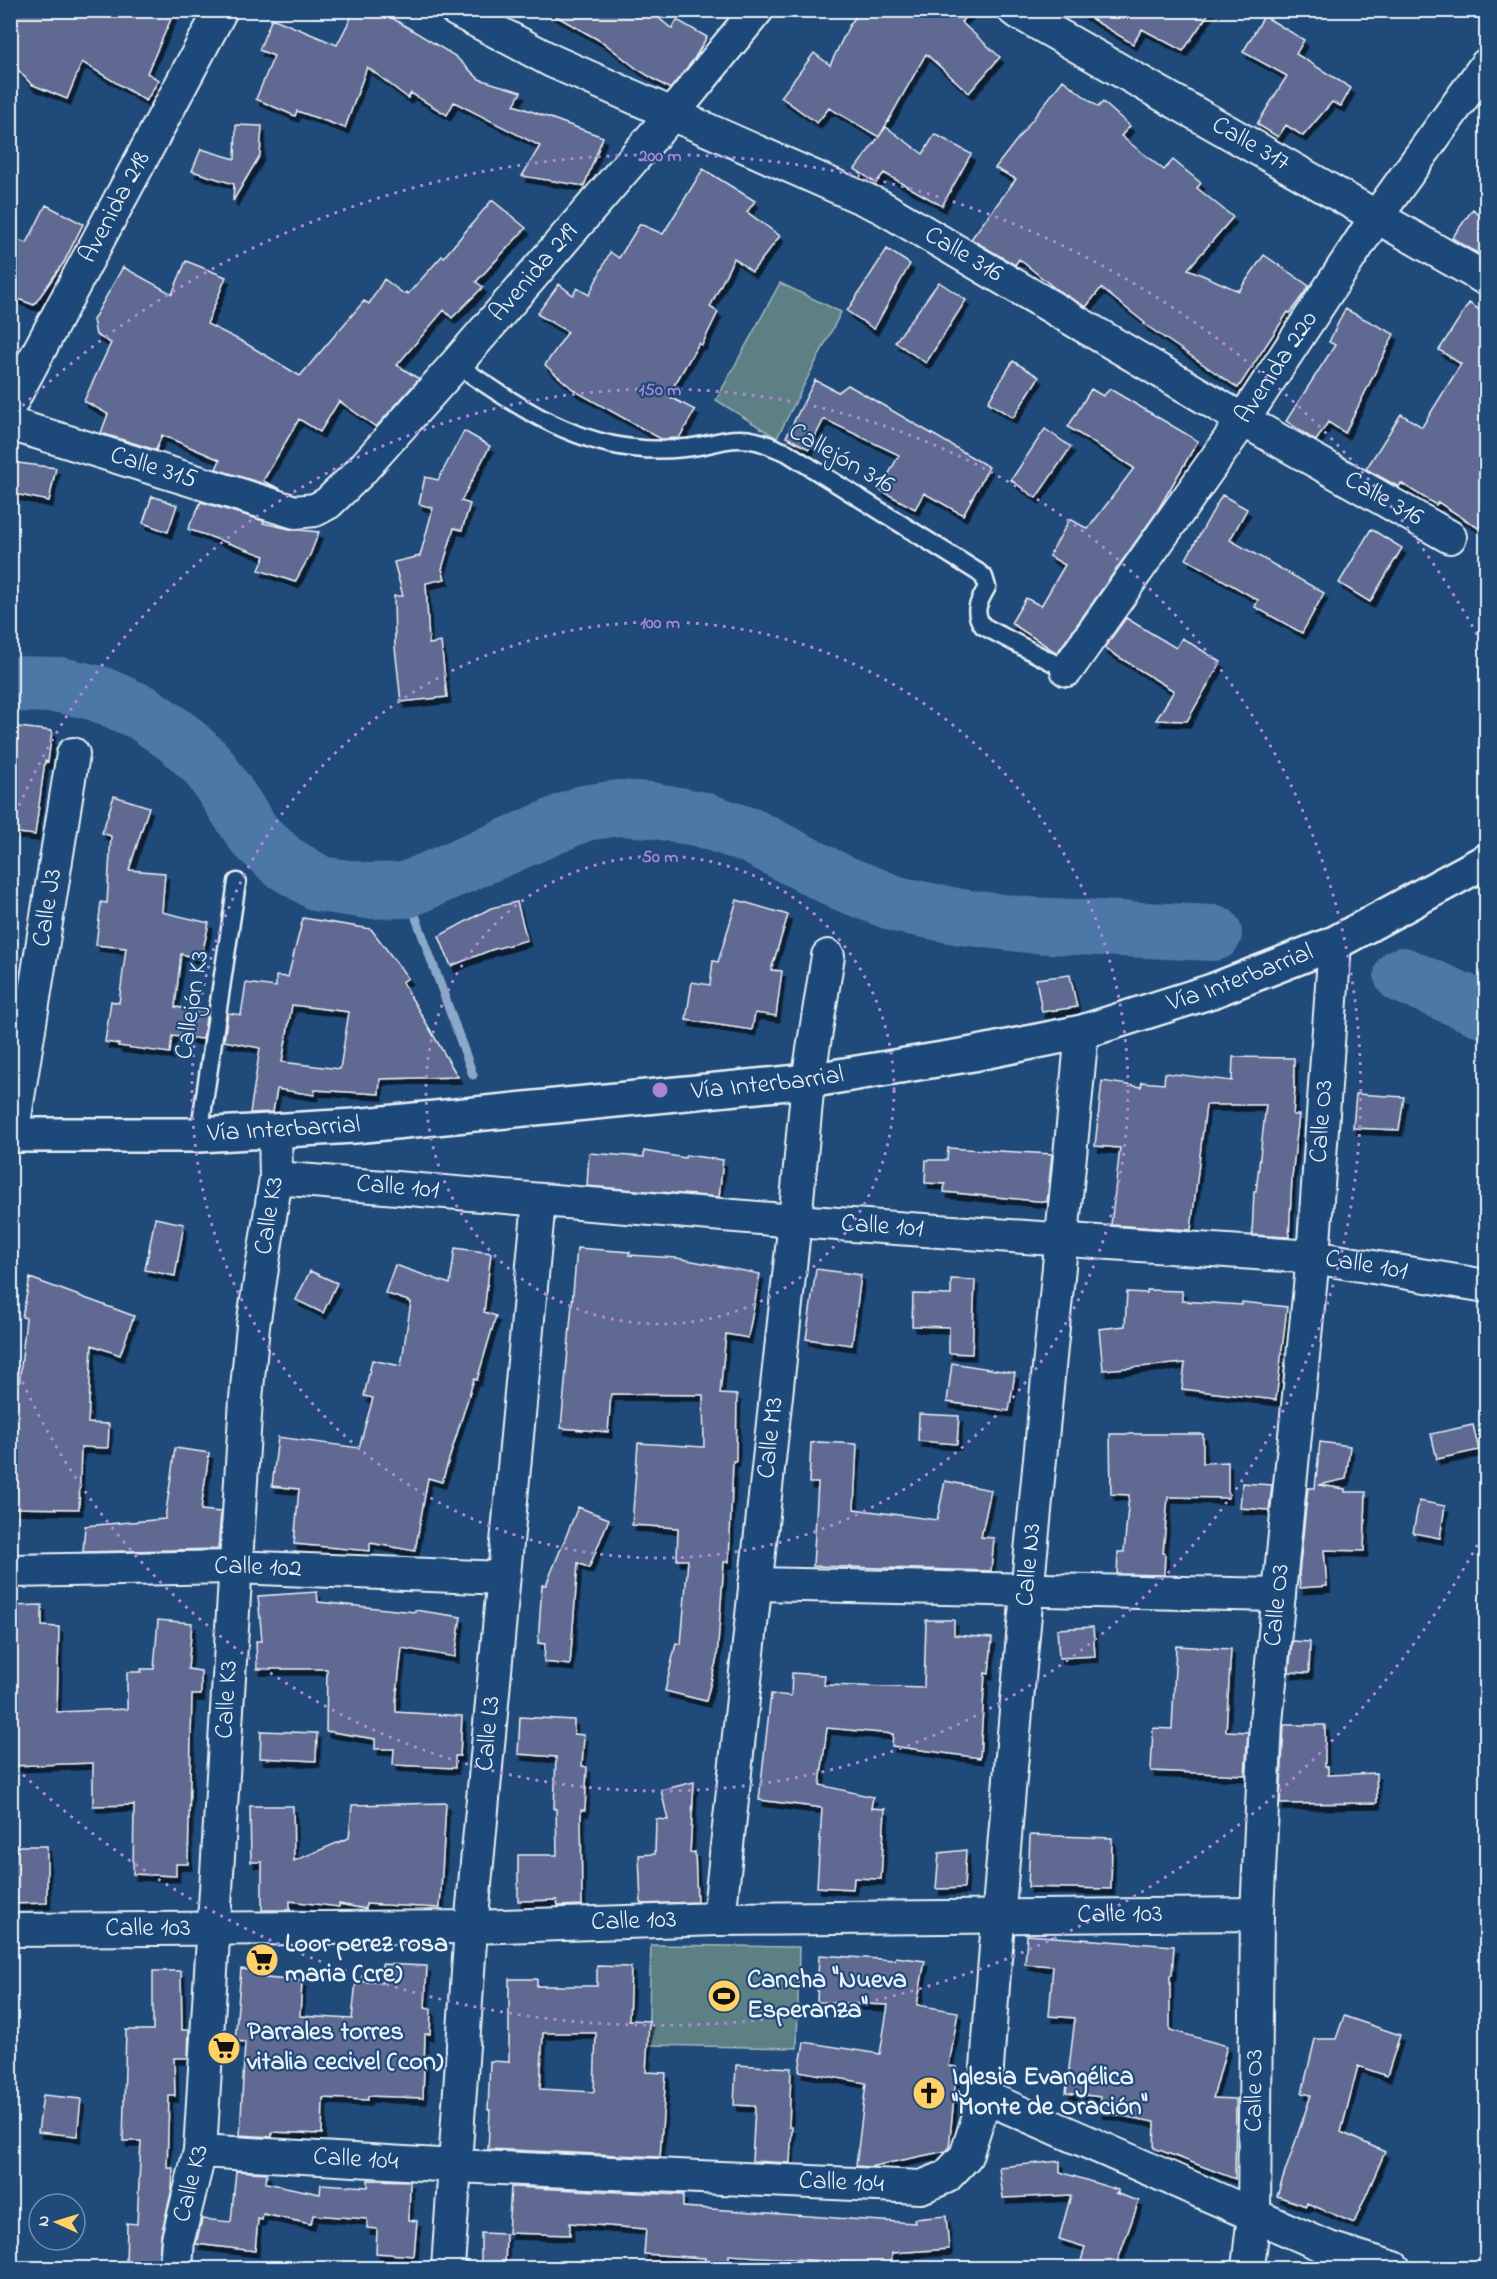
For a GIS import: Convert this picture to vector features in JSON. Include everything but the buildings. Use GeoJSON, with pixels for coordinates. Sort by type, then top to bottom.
{"type":"FeatureCollection","features":[{"type":"Feature","properties":{"kind":"main road","name":"Vía Interbarrial"},"geometry":{"type":"LineString","coordinates":[[11,1135],[199,1136],[354,1126],[808,1081],[973,1054],[1082,1032],[1212,991],[1335,943],[1486,861]]}},
{"type":"Feature","properties":{"kind":"street","name":"Avenida 218"},"geometry":{"type":"LineString","coordinates":[[10,405],[220,10]]}},
{"type":"Feature","properties":{"kind":"street","name":"Calle 316"},"geometry":{"type":"LineString","coordinates":[[456,10],[552,61],[879,206],[1243,420],[1450,537]]}},
{"type":"Feature","properties":{"kind":"street","name":"Avenida 219"},"geometry":{"type":"LineString","coordinates":[[295,512],[315,510],[328,503],[359,473],[673,113],[757,10]]}},
{"type":"Feature","properties":{"kind":"street","name":"Calle 317"},"geometry":{"type":"LineString","coordinates":[[1014,10],[1486,279]]}},
{"type":"Feature","properties":{"kind":"street","name":"Avenida 220"},"geometry":{"type":"LineString","coordinates":[[1067,670],[1243,420],[1377,216],[1486,65]]}},
{"type":"Feature","properties":{"kind":"street","name":"Calle 315"},"geometry":{"type":"LineString","coordinates":[[10,424],[295,512]]}},
{"type":"Feature","properties":{"kind":"street","name":"Calle J3"},"geometry":{"type":"LineString","coordinates":[[11,1135],[73,754]]}},
{"type":"Feature","properties":{"kind":"street","name":"Calle O3"},"geometry":{"type":"LineString","coordinates":[[1248,2268],[1254,2215],[1257,1914],[1266,1722],[1313,1257],[1335,943]]}},
{"type":"Feature","properties":{"kind":"street","name":"Calle M3"},"geometry":{"type":"LineString","coordinates":[[719,1919],[795,1221],[808,1081],[828,956]]}},
{"type":"Feature","properties":{"kind":"street","name":"Calle N3"},"geometry":{"type":"LineString","coordinates":[[985,2097],[997,1915],[1026,1589],[1082,1032]]}},
{"type":"Feature","properties":{"kind":"street","name":"Calle K3"},"geometry":{"type":"LineString","coordinates":[[176,2268],[178,2239],[200,2151],[246,1399],[253,1326],[276,1178],[275,1131]]}},
{"type":"Feature","properties":{"kind":"street","name":"Calle 101"},"geometry":{"type":"LineString","coordinates":[[276,1178],[539,1202],[1313,1257],[1486,1286]]}},
{"type":"Feature","properties":{"kind":"street","name":"Calle L3"},"geometry":{"type":"LineString","coordinates":[[448,2268],[471,1927],[539,1202]]}},
{"type":"Feature","properties":{"kind":"street","name":"Calle 102"},"geometry":{"type":"LineString","coordinates":[[10,1571],[235,1567],[503,1578]]}},
{"type":"Feature","properties":{"kind":"street"},"geometry":{"type":"LineString","coordinates":[[755,1584],[1279,1595]]}},
{"type":"Feature","properties":{"kind":"street","name":"Calle 103"},"geometry":{"type":"LineString","coordinates":[[10,1930],[471,1927],[719,1919],[1257,1914]]}},
{"type":"Feature","properties":{"kind":"street"},"geometry":{"type":"LineString","coordinates":[[985,2097],[1329,2248],[1394,2268]]}},
{"type":"Feature","properties":{"kind":"street","name":"Calle 104"},"geometry":{"type":"LineString","coordinates":[[200,2151],[456,2166],[921,2187],[946,2177],[966,2156],[985,2097]]}},
{"type":"Feature","properties":{"kind":"lane","name":"Callejón 316"},"geometry":{"type":"LineString","coordinates":[[456,364],[501,396],[546,421],[588,439],[633,448],[685,448],[730,439],[755,440],[786,452],[978,572],[984,577],[987,587],[976,608],[977,618],[983,626],[1067,670]]}},
{"type":"Feature","properties":{"kind":"lane","name":"Callejón K3"},"geometry":{"type":"LineString","coordinates":[[199,1136],[237,882]]}},
{"type":"Feature","properties":{"kind":"green space"},"geometry":{"type":"Polygon","coordinates":[[[780,283],[841,312],[777,438],[716,400],[780,283]]]}},
{"type":"Feature","properties":{"kind":"green space","name":"Cancha \"Nueva Esperanza\""},"geometry":{"type":"Polygon","coordinates":[[[651,1945],[799,1947],[797,2048],[648,2045],[651,1945]]]}},
{"type":"Feature","properties":{"kind":"waterway"},"geometry":{"type":"LineString","coordinates":[[10,684],[60,685],[97,693],[143,713],[180,739],[207,764],[255,836],[283,862],[320,884],[368,891],[406,890],[584,813],[619,808],[651,810],[700,819],[751,836],[840,882],[899,905],[961,917],[1028,925],[1214,933]]}},
{"type":"Feature","properties":{"kind":"waterway"},"geometry":{"type":"LineString","coordinates":[[406,890],[473,1075]]}},
{"type":"Feature","properties":{"kind":"waterway"},"geometry":{"type":"LineString","coordinates":[[1402,975],[1486,1011]]}},
{"type":"Feature","properties":{"kind":"place","name":"Loor perez rosa maria (cre)"},"geometry":{"type":"Point","coordinates":[262,1960]}},
{"type":"Feature","properties":{"kind":"place","name":"Cancha \"Nueva Esperanza\""},"geometry":{"type":"Point","coordinates":[724,1996]}},
{"type":"Feature","properties":{"kind":"place","name":"Parrales torres vitalia cecivel (con)"},"geometry":{"type":"Point","coordinates":[224,2048]}},
{"type":"Feature","properties":{"kind":"place","name":"Iglesia Evangélica \"Monte de Oración\""},"geometry":{"type":"Point","coordinates":[929,2093]}}]}
